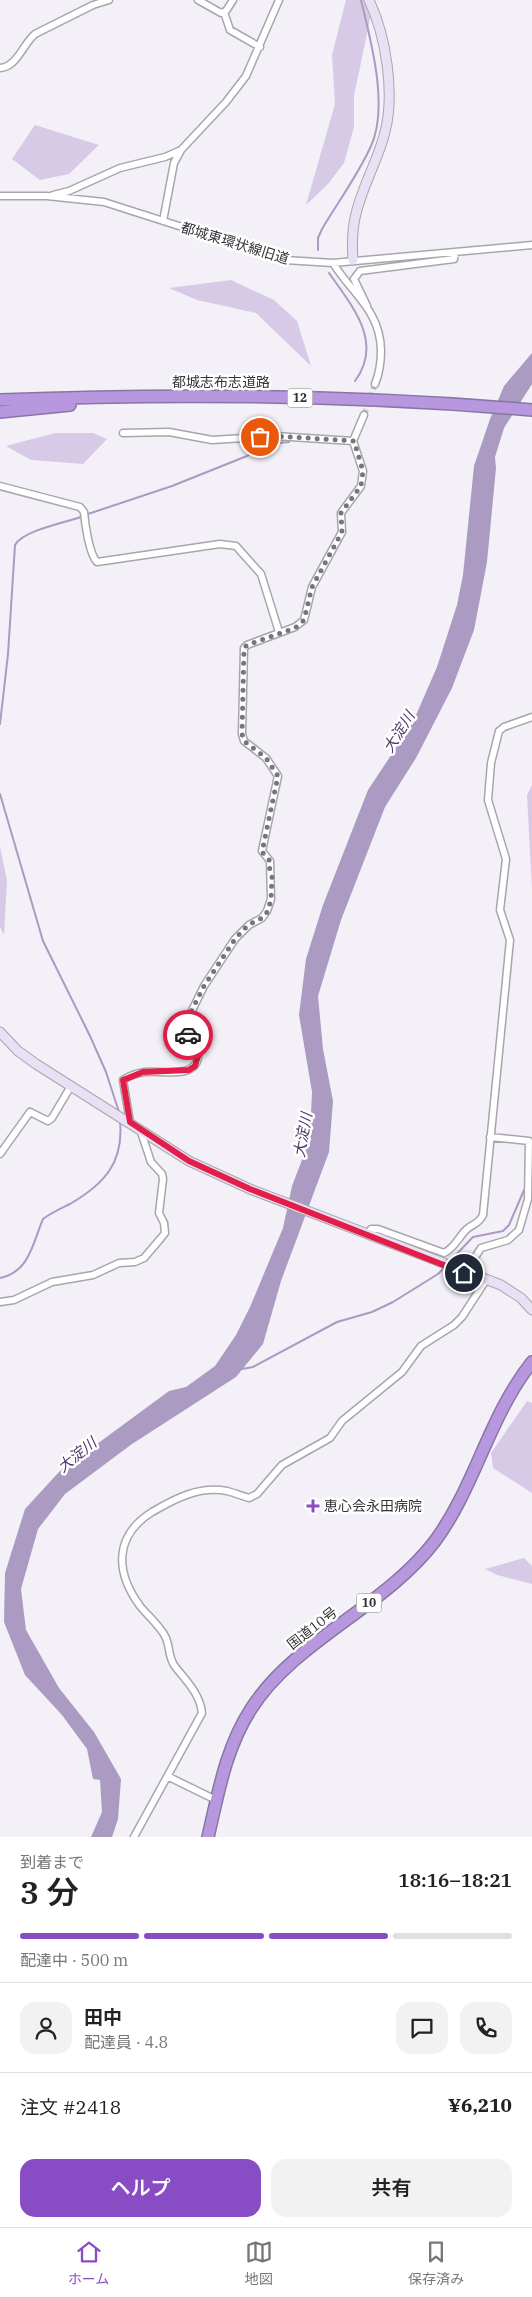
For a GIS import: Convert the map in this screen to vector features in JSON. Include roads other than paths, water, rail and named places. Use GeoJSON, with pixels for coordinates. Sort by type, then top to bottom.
{"type":"FeatureCollection","features":[{"type":"Feature","properties":{"kind":"highway"},"geometry":{"type":"LineString","coordinates":[[0,395],[139,397]]}},
{"type":"Feature","properties":{"kind":"highway"},"geometry":{"type":"LineString","coordinates":[[0,412],[139,397]]}},
{"type":"Feature","properties":{"kind":"highway","name":"都城志布志道路"},"geometry":{"type":"LineString","coordinates":[[0,400],[139,397],[380,399],[532,410]]}},
{"type":"Feature","properties":{"kind":"highway","name":"国道10号"},"geometry":{"type":"LineString","coordinates":[[208,1837],[228,1756],[251,1709],[267,1687],[300,1656],[390,1587],[414,1565],[443,1530],[494,1426],[532,1362]]}},
{"type":"Feature","properties":{"kind":"street"},"geometry":{"type":"LineString","coordinates":[[0,68],[11,65],[28,40],[35,34],[93,5],[109,0]]}},
{"type":"Feature","properties":{"kind":"street"},"geometry":{"type":"LineString","coordinates":[[198,0],[221,13],[224,12]]}},
{"type":"Feature","properties":{"kind":"street"},"geometry":{"type":"LineString","coordinates":[[224,12],[233,0]]}},
{"type":"Feature","properties":{"kind":"street"},"geometry":{"type":"LineString","coordinates":[[163,221],[174,162],[181,150],[226,102],[246,76],[279,0]]}},
{"type":"Feature","properties":{"kind":"street"},"geometry":{"type":"LineString","coordinates":[[353,260],[355,218],[386,130],[389,104],[388,77],[384,52],[369,0]]}},
{"type":"Feature","properties":{"kind":"street"},"geometry":{"type":"LineString","coordinates":[[224,12],[230,30],[260,47]]}},
{"type":"Feature","properties":{"kind":"street"},"geometry":{"type":"LineString","coordinates":[[47,196],[69,191],[120,168],[181,150]]}},
{"type":"Feature","properties":{"kind":"street","name":"都城東環状線旧道"},"geometry":{"type":"LineString","coordinates":[[0,196],[47,196],[104,202],[285,260],[333,263],[532,245]]}},
{"type":"Feature","properties":{"kind":"street"},"geometry":{"type":"LineString","coordinates":[[367,306],[354,279],[360,271],[454,259],[455,252]]}},
{"type":"Feature","properties":{"kind":"street"},"geometry":{"type":"LineString","coordinates":[[333,263],[344,281],[373,314],[380,336],[381,370],[375,384]]}},
{"type":"Feature","properties":{"kind":"street"},"geometry":{"type":"LineString","coordinates":[[127,1120],[123,1080],[143,1072],[181,1072],[195,1066],[198,1056],[184,1026],[204,986],[235,939],[248,925],[262,918],[268,911],[271,899],[272,877],[269,866],[270,861],[262,852],[278,776],[266,758],[244,741],[242,734],[244,648],[279,632],[295,628],[304,620],[312,587],[342,532],[341,513],[361,486],[363,471],[354,441],[364,416]]}},
{"type":"Feature","properties":{"kind":"street"},"geometry":{"type":"LineString","coordinates":[[123,434],[169,432],[212,440],[275,436],[354,441]]}},
{"type":"Feature","properties":{"kind":"street"},"geometry":{"type":"LineString","coordinates":[[0,486],[80,507],[84,512],[85,527],[92,558],[97,562],[220,544],[236,546],[261,574],[279,632]]}},
{"type":"Feature","properties":{"kind":"street"},"geometry":{"type":"LineString","coordinates":[[366,1234],[371,1229],[378,1229],[439,1252],[449,1250],[466,1230],[480,1221],[482,1215],[510,940],[500,910],[506,854],[488,800],[491,763],[499,731],[504,727],[532,718]]}},
{"type":"Feature","properties":{"kind":"street"},"geometry":{"type":"LineString","coordinates":[[0,1032],[18,1051],[139,1127],[189,1161],[281,1201],[486,1280],[510,1291],[532,1310]]}},
{"type":"Feature","properties":{"kind":"street"},"geometry":{"type":"LineString","coordinates":[[0,1154],[30,1112],[48,1121],[52,1118],[71,1086]]}},
{"type":"Feature","properties":{"kind":"street"},"geometry":{"type":"LineString","coordinates":[[0,1302],[14,1300],[52,1282],[93,1275],[119,1263],[134,1262],[144,1258],[165,1233],[164,1223],[159,1212],[162,1174],[151,1162],[139,1127]]}},
{"type":"Feature","properties":{"kind":"street"},"geometry":{"type":"LineString","coordinates":[[463,1272],[481,1248],[508,1240],[519,1230],[528,1199],[531,1141],[490,1137]]}},
{"type":"Feature","properties":{"kind":"street"},"geometry":{"type":"LineString","coordinates":[[134,1837],[201,1718],[202,1707],[192,1688],[172,1662],[165,1635],[140,1606],[123,1572],[122,1554],[130,1530],[139,1520],[170,1501],[199,1491],[228,1492],[249,1498],[257,1494],[282,1465],[330,1438],[342,1421],[396,1377],[421,1346],[454,1325],[462,1317],[486,1280]]}},
{"type":"Feature","properties":{"kind":"street"},"geometry":{"type":"LineString","coordinates":[[168,1777],[216,1800]]}},
{"type":"Feature","properties":{"kind":"waterway"},"geometry":{"type":"LineString","coordinates":[[318,250],[318,238],[322,229],[360,167],[371,146],[376,130],[378,112],[377,74],[361,0]]}},
{"type":"Feature","properties":{"kind":"waterway"},"geometry":{"type":"LineString","coordinates":[[329,273],[355,311],[366,338],[363,367],[355,381]]}},
{"type":"Feature","properties":{"kind":"waterway"},"geometry":{"type":"LineString","coordinates":[[88,514],[172,486],[247,456],[268,444],[289,442]]}},
{"type":"Feature","properties":{"kind":"waterway"},"geometry":{"type":"LineString","coordinates":[[0,724],[8,654],[15,545],[26,535],[35,531],[81,517]]}},
{"type":"Feature","properties":{"kind":"waterway"},"geometry":{"type":"LineString","coordinates":[[0,794],[43,941],[90,1036],[106,1072],[119,1112]]}},
{"type":"Feature","properties":{"kind":"waterway"},"geometry":{"type":"LineString","coordinates":[[0,1278],[10,1275],[24,1263],[33,1246],[43,1219],[82,1196],[102,1180],[109,1171],[119,1149],[120,1121]]}},
{"type":"Feature","properties":{"kind":"waterway"},"geometry":{"type":"LineString","coordinates":[[449,1262],[473,1237],[503,1231],[509,1225],[524,1190],[532,1190]]}},
{"type":"Feature","properties":{"kind":"waterway"},"geometry":{"type":"LineString","coordinates":[[242,1369],[253,1367],[337,1322],[372,1312],[393,1302],[438,1274],[444,1268]]}},
{"type":"Feature","properties":{"kind":"tunnel"},"geometry":{"type":"LineString","coordinates":[[364,415],[375,384]]}},
{"type":"Feature","properties":{"kind":"place","name":"恵心会永田病院"},"geometry":{"type":"Point","coordinates":[313,1506]}},
{"type":"Feature","properties":{"kind":"water label","name":"大淀川"},"geometry":{"type":"Point","coordinates":[399,732]}},
{"type":"Feature","properties":{"kind":"water label","name":"大淀川"},"geometry":{"type":"Point","coordinates":[303,1135]}},
{"type":"Feature","properties":{"kind":"water label","name":"大淀川"},"geometry":{"type":"Point","coordinates":[77,1455]}}]}
